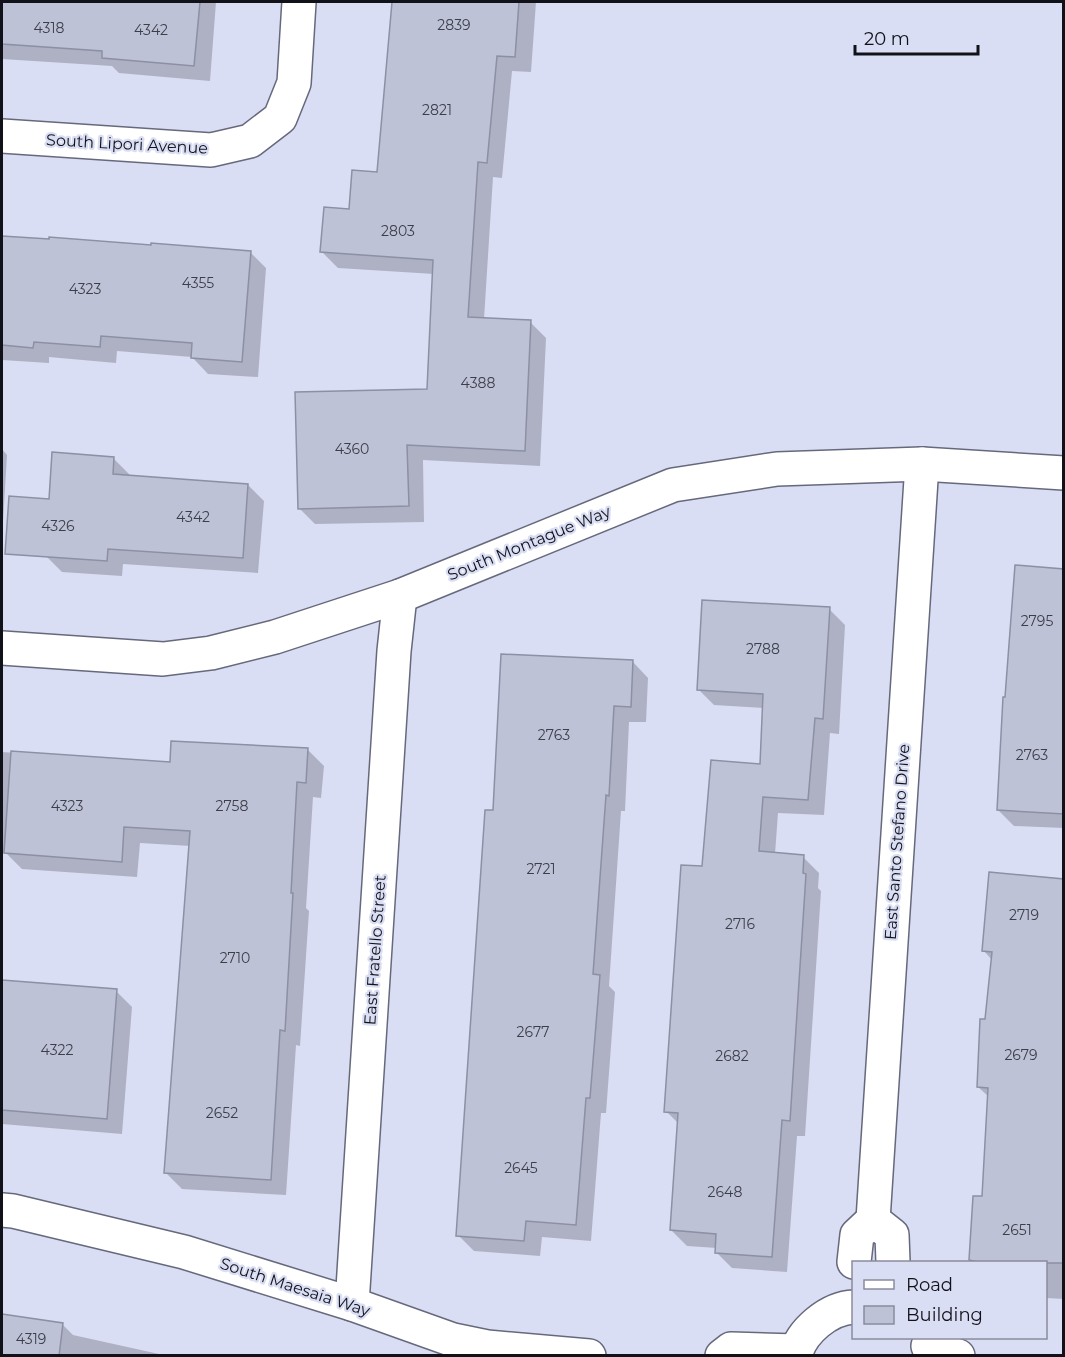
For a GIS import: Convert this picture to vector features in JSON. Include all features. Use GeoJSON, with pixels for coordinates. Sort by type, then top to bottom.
{"type":"FeatureCollection","features":[{"type":"Feature","properties":{"kind":"street","name":"South Lipori Avenue"},"geometry":{"type":"LineString","coordinates":[[2,136],[211,150],[250,141],[280,118],[294,84],[298,2]]}},
{"type":"Feature","properties":{"kind":"street","name":"South Montague Way"},"geometry":{"type":"LineString","coordinates":[[2,648],[163,658],[211,653],[275,637],[400,596],[673,485],[777,469],[922,464],[1064,473]]}},
{"type":"Feature","properties":{"kind":"street","name":"East Santo Stefano Drive"},"geometry":{"type":"LineString","coordinates":[[873,1220],[922,464]]}},
{"type":"Feature","properties":{"kind":"street","name":"East Fratello Street"},"geometry":{"type":"LineString","coordinates":[[352,1304],[394,651],[400,596]]}},
{"type":"Feature","properties":{"kind":"street","name":"South Maesaia Way"},"geometry":{"type":"LineString","coordinates":[[2,1210],[184,1252],[352,1304],[453,1340],[487,1347],[589,1356]]}},
{"type":"Feature","properties":{"kind":"street"},"geometry":{"type":"LineString","coordinates":[[854,1261],[857,1235],[873,1220],[892,1235],[893,1261]]}},
{"type":"Feature","properties":{"kind":"street"},"geometry":{"type":"LineString","coordinates":[[722,1356],[731,1349],[796,1353],[808,1331],[826,1316],[851,1307]]}},
{"type":"Feature","properties":{"kind":"building"},"geometry":{"type":"Polygon","coordinates":[[[2,2],[200,2],[194,66],[102,58],[102,51],[2,44],[2,2]]]}},
{"type":"Feature","properties":{"kind":"building"},"geometry":{"type":"Polygon","coordinates":[[[392,2],[519,2],[515,57],[497,56],[487,163],[478,162],[468,317],[531,320],[525,451],[407,445],[409,506],[298,509],[295,392],[427,389],[433,260],[320,252],[324,207],[349,209],[352,170],[377,172],[392,2]]]}},
{"type":"Feature","properties":{"kind":"building"},"geometry":{"type":"Polygon","coordinates":[[[2,236],[49,239],[49,237],[151,245],[151,243],[251,251],[242,362],[191,358],[192,343],[101,336],[100,347],[34,342],[33,348],[2,345],[2,236]]]}},
{"type":"Feature","properties":{"kind":"building"},"geometry":{"type":"Polygon","coordinates":[[[52,452],[114,457],[113,474],[248,484],[243,558],[108,549],[107,561],[5,554],[9,496],[49,499],[52,452]]]}},
{"type":"Feature","properties":{"kind":"building"},"geometry":{"type":"Polygon","coordinates":[[[1015,565],[1064,569],[1064,814],[997,810],[1003,697],[1005,697],[1015,565]]]}},
{"type":"Feature","properties":{"kind":"building"},"geometry":{"type":"Polygon","coordinates":[[[702,600],[830,607],[823,719],[815,718],[808,800],[763,797],[759,851],[804,855],[803,873],[806,874],[790,1121],[782,1120],[772,1257],[715,1253],[716,1234],[670,1230],[678,1113],[664,1112],[681,865],[702,866],[711,760],[760,764],[763,694],[697,690],[702,600]]]}},
{"type":"Feature","properties":{"kind":"building"},"geometry":{"type":"Polygon","coordinates":[[[501,654],[633,660],[631,707],[614,706],[609,796],[606,795],[593,974],[600,975],[590,1098],[586,1098],[576,1225],[526,1221],[524,1241],[456,1236],[485,810],[493,810],[501,654]]]}},
{"type":"Feature","properties":{"kind":"building"},"geometry":{"type":"Polygon","coordinates":[[[171,741],[308,748],[306,783],[297,782],[285,1031],[280,1030],[271,1180],[164,1173],[190,831],[124,827],[122,862],[4,853],[11,751],[170,762],[171,741]]]}},
{"type":"Feature","properties":{"kind":"building"},"geometry":{"type":"Polygon","coordinates":[[[989,872],[1064,879],[1064,1263],[969,1260],[973,1196],[982,1196],[988,1088],[977,1087],[980,1019],[985,1019],[992,952],[982,951],[989,872]]]}},
{"type":"Feature","properties":{"kind":"building"},"geometry":{"type":"Polygon","coordinates":[[[2,980],[117,989],[107,1119],[2,1110],[2,980]]]}},
{"type":"Feature","properties":{"kind":"building"},"geometry":{"type":"Polygon","coordinates":[[[2,1314],[63,1323],[59,1356],[2,1356],[2,1314]]]}}]}
